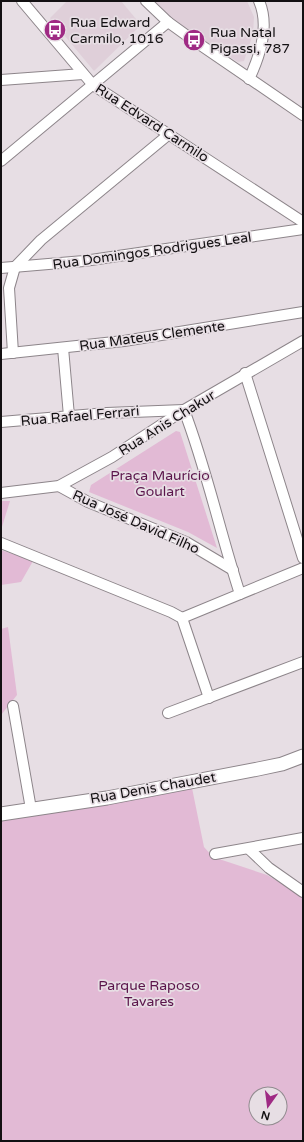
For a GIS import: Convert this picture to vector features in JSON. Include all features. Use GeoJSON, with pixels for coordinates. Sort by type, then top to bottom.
{"type":"FeatureCollection","features":[{"type":"Feature","properties":{"kind":"street","name":"Rua Edvard Carmilo"},"geometry":{"type":"LineString","coordinates":[[22,1],[82,74],[93,85],[303,222]]}},
{"type":"Feature","properties":{"kind":"street"},"geometry":{"type":"LineString","coordinates":[[146,1],[168,22],[303,115]]}},
{"type":"Feature","properties":{"kind":"street"},"geometry":{"type":"LineString","coordinates":[[250,79],[257,61],[263,30],[263,17],[259,1]]}},
{"type":"Feature","properties":{"kind":"street"},"geometry":{"type":"LineString","coordinates":[[1,161],[168,22]]}},
{"type":"Feature","properties":{"kind":"street"},"geometry":{"type":"LineString","coordinates":[[1,80],[82,74]]}},
{"type":"Feature","properties":{"kind":"street"},"geometry":{"type":"LineString","coordinates":[[13,353],[9,288],[10,278],[15,267],[41,240],[168,135]]}},
{"type":"Feature","properties":{"kind":"street","name":"Rua Domingos Rodrigues Leal"},"geometry":{"type":"LineString","coordinates":[[1,268],[84,260],[303,230]]}},
{"type":"Feature","properties":{"kind":"street","name":"Rua Mateus Clemente"},"geometry":{"type":"LineString","coordinates":[[1,354],[131,340],[303,312]]}},
{"type":"Feature","properties":{"kind":"street","name":"Rua Anis Chakur"},"geometry":{"type":"LineString","coordinates":[[1,493],[59,486],[112,457],[184,410],[245,373],[303,341]]}},
{"type":"Feature","properties":{"kind":"street"},"geometry":{"type":"LineString","coordinates":[[63,348],[69,416]]}},
{"type":"Feature","properties":{"kind":"street"},"geometry":{"type":"LineString","coordinates":[[245,373],[303,558]]}},
{"type":"Feature","properties":{"kind":"street","name":"Rua Rafael Ferrari"},"geometry":{"type":"LineString","coordinates":[[1,422],[149,410],[184,410]]}},
{"type":"Feature","properties":{"kind":"street"},"geometry":{"type":"LineString","coordinates":[[184,410],[207,478],[240,594]]}},
{"type":"Feature","properties":{"kind":"street","name":"Rua José David Filho"},"geometry":{"type":"LineString","coordinates":[[59,486],[88,502],[186,542],[233,570]]}},
{"type":"Feature","properties":{"kind":"street"},"geometry":{"type":"LineString","coordinates":[[1,543],[157,606],[182,618],[209,698]]}},
{"type":"Feature","properties":{"kind":"street"},"geometry":{"type":"LineString","coordinates":[[182,618],[303,568]]}},
{"type":"Feature","properties":{"kind":"street"},"geometry":{"type":"LineString","coordinates":[[168,713],[303,662]]}},
{"type":"Feature","properties":{"kind":"street"},"geometry":{"type":"LineString","coordinates":[[13,706],[30,809]]}},
{"type":"Feature","properties":{"kind":"street","name":"Rua Denis Chaudet"},"geometry":{"type":"LineString","coordinates":[[1,814],[107,798],[258,769],[303,756]]}},
{"type":"Feature","properties":{"kind":"street"},"geometry":{"type":"LineString","coordinates":[[215,854],[303,838]]}},
{"type":"Feature","properties":{"kind":"street"},"geometry":{"type":"LineString","coordinates":[[249,849],[269,868],[303,892]]}},
{"type":"Feature","properties":{"kind":"shaded area"},"geometry":{"type":"Polygon","coordinates":[[[67,1],[121,1],[141,25],[94,71],[50,18],[67,1]]]}},
{"type":"Feature","properties":{"kind":"shaded area"},"geometry":{"type":"Polygon","coordinates":[[[153,1],[247,1],[254,17],[253,34],[244,61],[238,62],[177,23],[153,1]]]}},
{"type":"Feature","properties":{"kind":"green space","name":"Praça Maurício Goulart"},"geometry":{"type":"Polygon","coordinates":[[[176,431],[180,432],[217,548],[188,532],[89,492],[91,485],[176,431]]]}},
{"type":"Feature","properties":{"kind":"green space"},"geometry":{"type":"Polygon","coordinates":[[[1,501],[10,501],[1,530],[1,501]]]}},
{"type":"Feature","properties":{"kind":"green space"},"geometry":{"type":"Polygon","coordinates":[[[1,550],[33,561],[21,582],[1,585],[1,550]]]}},
{"type":"Feature","properties":{"kind":"green space"},"geometry":{"type":"Polygon","coordinates":[[[8,627],[17,695],[1,715],[1,629],[8,627]]]}},
{"type":"Feature","properties":{"kind":"green space","name":"Parque Raposo Tavares"},"geometry":{"type":"Polygon","coordinates":[[[192,788],[204,847],[213,857],[267,875],[303,896],[303,1141],[1,1141],[1,820],[79,809],[192,788]]]}},
{"type":"Feature","properties":{"kind":"place","name":"Rua Edward Carmilo, 1016"},"geometry":{"type":"Point","coordinates":[55,30]}},
{"type":"Feature","properties":{"kind":"place","name":"Rua Natal Pigassi, 787"},"geometry":{"type":"Point","coordinates":[194,40]}}]}
